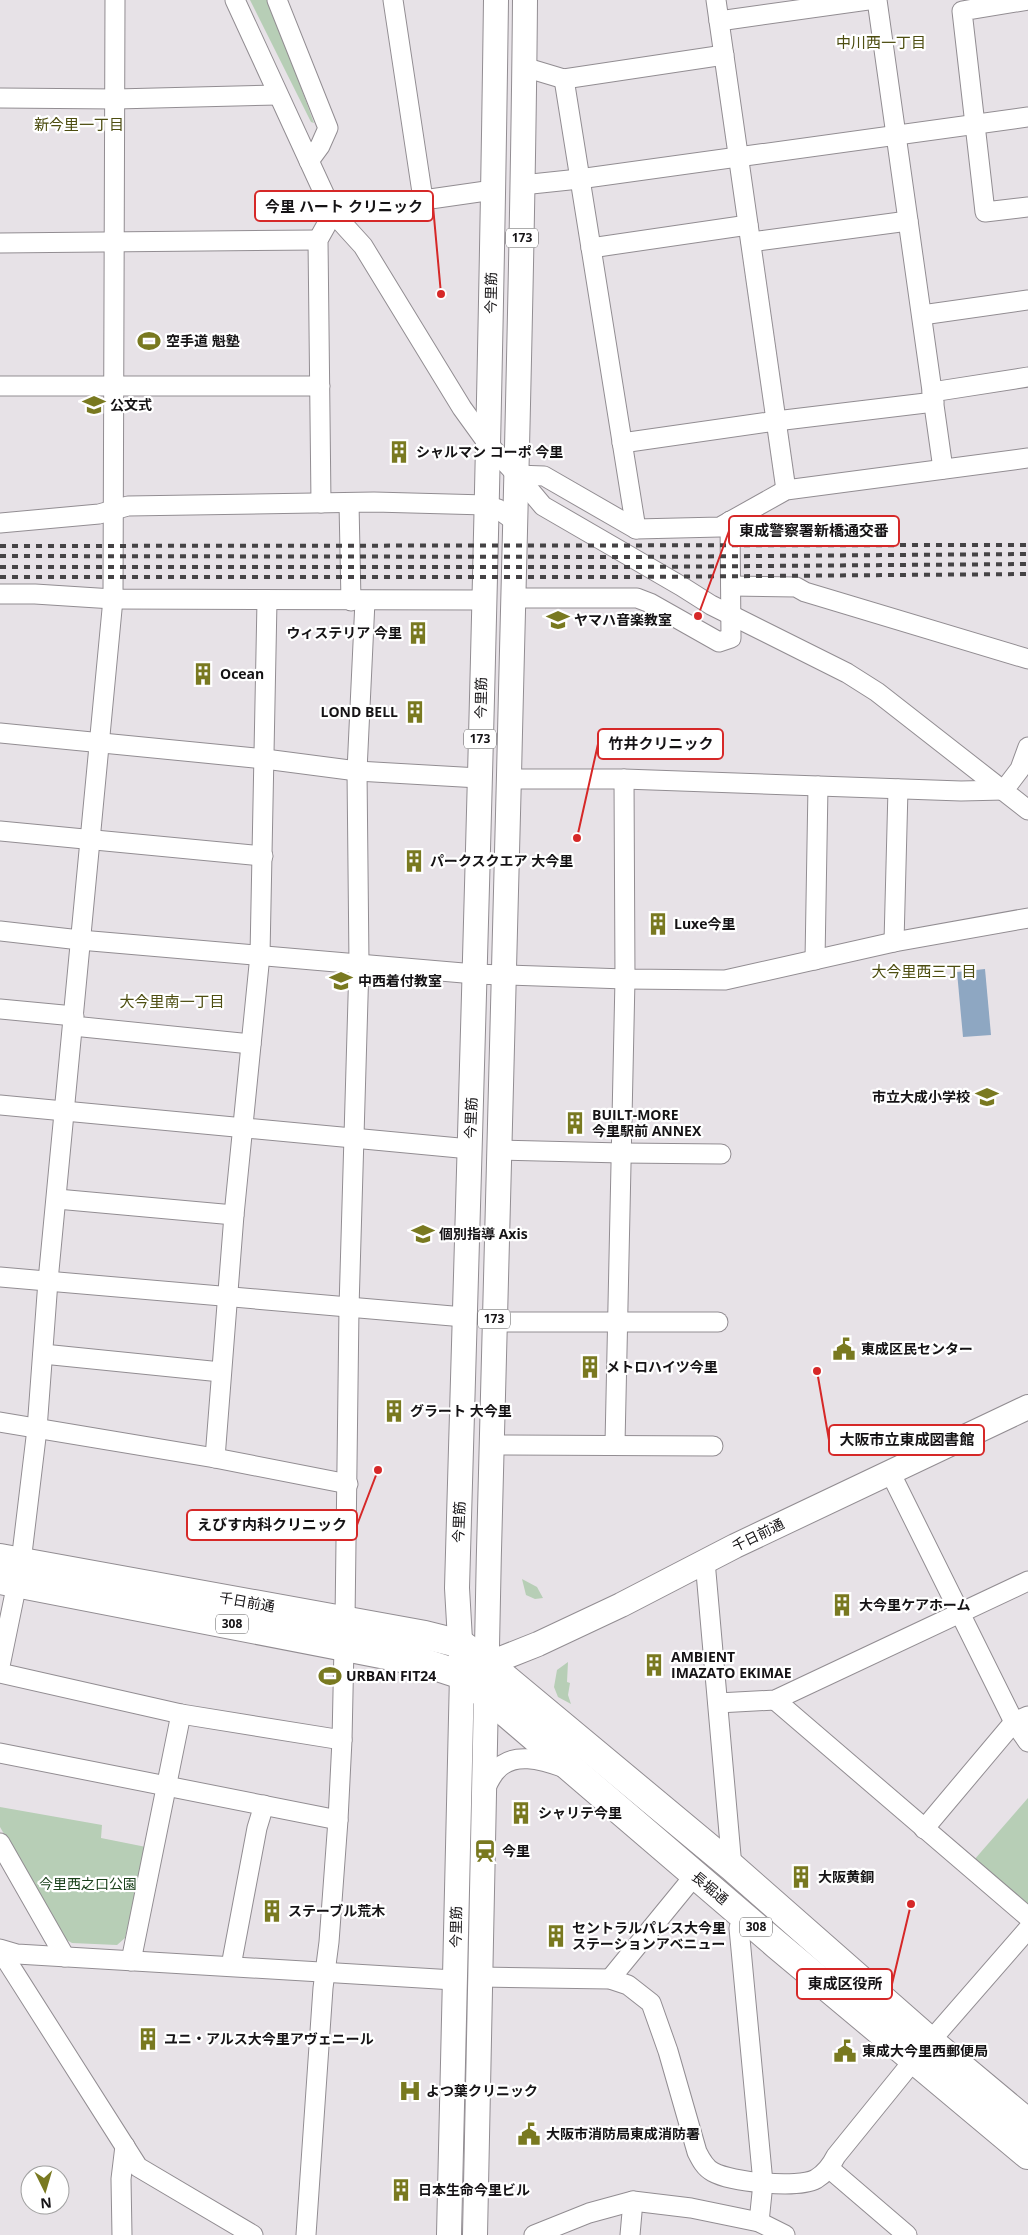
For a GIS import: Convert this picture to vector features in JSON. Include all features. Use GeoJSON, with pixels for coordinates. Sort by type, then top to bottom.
{"type":"FeatureCollection","features":[{"type":"Feature","properties":{"kind":"highway","name":"千日前通"},"geometry":{"type":"LineString","coordinates":[[9,1571],[344,1633],[461,1644],[487,1663]]}},
{"type":"Feature","properties":{"kind":"highway","name":"千日前通"},"geometry":{"type":"LineString","coordinates":[[344,1633],[462,1675]]}},
{"type":"Feature","properties":{"kind":"highway","name":"長堀通"},"geometry":{"type":"LineString","coordinates":[[487,1663],[732,1868],[1028,2155]]}},
{"type":"Feature","properties":{"kind":"highway","name":"長堀通"},"geometry":{"type":"LineString","coordinates":[[462,1675],[747,1919],[922,2051],[1028,2123]]}},
{"type":"Feature","properties":{"kind":"main road","name":"今里筋"},"geometry":{"type":"LineString","coordinates":[[448,2235],[462,1675],[457,1588],[475,974],[488,444],[496,0]]}},
{"type":"Feature","properties":{"kind":"main road","name":"今里筋"},"geometry":{"type":"LineString","coordinates":[[475,2235],[485,1696],[516,522],[525,0]]}},
{"type":"Feature","properties":{"kind":"main road","name":"千日前通"},"geometry":{"type":"LineString","coordinates":[[462,1675],[487,1663],[556,1636],[621,1605],[705,1561],[1028,1407]]}},
{"type":"Feature","properties":{"kind":"street"},"geometry":{"type":"LineString","coordinates":[[0,1666],[9,1571],[37,1429],[48,1281],[74,1021],[89,841],[114,599],[115,0]]}},
{"type":"Feature","properties":{"kind":"street"},"geometry":{"type":"LineString","coordinates":[[235,0],[333,213],[363,246],[458,401],[488,444],[543,506],[731,615],[847,673],[877,692],[1028,810]]}},
{"type":"Feature","properties":{"kind":"street"},"geometry":{"type":"LineString","coordinates":[[277,0],[328,128],[320,146],[309,160]]}},
{"type":"Feature","properties":{"kind":"street"},"geometry":{"type":"LineString","coordinates":[[393,0],[424,200]]}},
{"type":"Feature","properties":{"kind":"street"},"geometry":{"type":"LineString","coordinates":[[716,0],[786,490]]}},
{"type":"Feature","properties":{"kind":"street"},"geometry":{"type":"LineString","coordinates":[[719,21],[868,0]]}},
{"type":"Feature","properties":{"kind":"street"},"geometry":{"type":"LineString","coordinates":[[877,0],[943,470]]}},
{"type":"Feature","properties":{"kind":"street"},"geometry":{"type":"LineString","coordinates":[[1028,0],[962,11],[985,212],[1028,207]]}},
{"type":"Feature","properties":{"kind":"street"},"geometry":{"type":"LineString","coordinates":[[524,67],[564,79],[724,55]]}},
{"type":"Feature","properties":{"kind":"street"},"geometry":{"type":"LineString","coordinates":[[564,79],[636,529]]}},
{"type":"Feature","properties":{"kind":"street"},"geometry":{"type":"LineString","coordinates":[[0,98],[116,99],[278,95]]}},
{"type":"Feature","properties":{"kind":"street"},"geometry":{"type":"LineString","coordinates":[[522,185],[739,158],[1028,117]]}},
{"type":"Feature","properties":{"kind":"street"},"geometry":{"type":"LineString","coordinates":[[333,213],[493,190]]}},
{"type":"Feature","properties":{"kind":"street"},"geometry":{"type":"LineString","coordinates":[[322,503],[318,240],[333,213]]}},
{"type":"Feature","properties":{"kind":"street"},"geometry":{"type":"LineString","coordinates":[[590,248],[908,221]]}},
{"type":"Feature","properties":{"kind":"street"},"geometry":{"type":"LineString","coordinates":[[0,243],[318,240]]}},
{"type":"Feature","properties":{"kind":"street"},"geometry":{"type":"LineString","coordinates":[[922,315],[1028,300]]}},
{"type":"Feature","properties":{"kind":"street"},"geometry":{"type":"LineString","coordinates":[[622,443],[933,397],[1028,377]]}},
{"type":"Feature","properties":{"kind":"street"},"geometry":{"type":"LineString","coordinates":[[0,386],[320,386]]}},
{"type":"Feature","properties":{"kind":"street"},"geometry":{"type":"LineString","coordinates":[[517,475],[544,476],[636,529],[720,527],[786,490],[1028,458]]}},
{"type":"Feature","properties":{"kind":"street"},"geometry":{"type":"LineString","coordinates":[[0,523],[99,514],[128,506],[322,503],[486,505],[498,509],[516,522]]}},
{"type":"Feature","properties":{"kind":"street"},"geometry":{"type":"LineString","coordinates":[[306,2235],[324,1973],[329,1942],[338,1820],[342,1740],[359,964],[358,601],[349,503]]}},
{"type":"Feature","properties":{"kind":"street"},"geometry":{"type":"LineString","coordinates":[[513,598],[637,598],[650,603],[719,642],[731,638],[730,520]]}},
{"type":"Feature","properties":{"kind":"street"},"geometry":{"type":"LineString","coordinates":[[731,586],[796,588],[1028,659]]}},
{"type":"Feature","properties":{"kind":"street"},"geometry":{"type":"LineString","coordinates":[[0,594],[35,594],[114,599],[267,601],[483,600]]}},
{"type":"Feature","properties":{"kind":"street"},"geometry":{"type":"LineString","coordinates":[[215,1458],[234,1215],[260,955],[267,601]]}},
{"type":"Feature","properties":{"kind":"street"},"geometry":{"type":"LineString","coordinates":[[0,733],[265,759],[357,771],[479,778]]}},
{"type":"Feature","properties":{"kind":"street"},"geometry":{"type":"LineString","coordinates":[[1004,790],[1020,770],[1028,747]]}},
{"type":"Feature","properties":{"kind":"street"},"geometry":{"type":"LineString","coordinates":[[509,779],[624,779],[898,789],[1004,790]]}},
{"type":"Feature","properties":{"kind":"street"},"geometry":{"type":"LineString","coordinates":[[615,1444],[625,979],[624,779]]}},
{"type":"Feature","properties":{"kind":"street"},"geometry":{"type":"LineString","coordinates":[[815,960],[818,786]]}},
{"type":"Feature","properties":{"kind":"street"},"geometry":{"type":"LineString","coordinates":[[894,942],[898,789]]}},
{"type":"Feature","properties":{"kind":"street"},"geometry":{"type":"LineString","coordinates":[[0,831],[89,841],[263,856]]}},
{"type":"Feature","properties":{"kind":"street"},"geometry":{"type":"LineString","coordinates":[[0,931],[80,940],[475,974],[725,980],[894,942],[1028,918]]}},
{"type":"Feature","properties":{"kind":"street"},"geometry":{"type":"LineString","coordinates":[[0,1009],[74,1021],[251,1044]]}},
{"type":"Feature","properties":{"kind":"street"},"geometry":{"type":"LineString","coordinates":[[0,1105],[470,1149]]}},
{"type":"Feature","properties":{"kind":"street"},"geometry":{"type":"LineString","coordinates":[[500,1150],[721,1154]]}},
{"type":"Feature","properties":{"kind":"street"},"geometry":{"type":"LineString","coordinates":[[57,1199],[234,1215]]}},
{"type":"Feature","properties":{"kind":"street"},"geometry":{"type":"LineString","coordinates":[[0,1277],[464,1317]]}},
{"type":"Feature","properties":{"kind":"street"},"geometry":{"type":"LineString","coordinates":[[494,1322],[718,1322]]}},
{"type":"Feature","properties":{"kind":"street"},"geometry":{"type":"LineString","coordinates":[[43,1354],[221,1372]]}},
{"type":"Feature","properties":{"kind":"street"},"geometry":{"type":"LineString","coordinates":[[0,1422],[215,1458],[348,1484]]}},
{"type":"Feature","properties":{"kind":"street"},"geometry":{"type":"LineString","coordinates":[[492,1445],[615,1444],[713,1446]]}},
{"type":"Feature","properties":{"kind":"street"},"geometry":{"type":"LineString","coordinates":[[890,1472],[959,1613],[1021,1719],[1028,1742]]}},
{"type":"Feature","properties":{"kind":"street"},"geometry":{"type":"LineString","coordinates":[[705,1561],[732,1868]]}},
{"type":"Feature","properties":{"kind":"street"},"geometry":{"type":"LineString","coordinates":[[718,1703],[775,1700],[1028,1581]]}},
{"type":"Feature","properties":{"kind":"street"},"geometry":{"type":"LineString","coordinates":[[0,1673],[181,1714],[342,1740]]}},
{"type":"Feature","properties":{"kind":"street"},"geometry":{"type":"LineString","coordinates":[[775,1700],[1028,1916]]}},
{"type":"Feature","properties":{"kind":"street"},"geometry":{"type":"LineString","coordinates":[[131,1961],[181,1714]]}},
{"type":"Feature","properties":{"kind":"street"},"geometry":{"type":"LineString","coordinates":[[924,1829],[1021,1719]]}},
{"type":"Feature","properties":{"kind":"street"},"geometry":{"type":"LineString","coordinates":[[0,1753],[338,1820]]}},
{"type":"Feature","properties":{"kind":"street"},"geometry":{"type":"LineString","coordinates":[[484,1793],[495,1772],[500,1767],[518,1759],[548,1762],[573,1771]]}},
{"type":"Feature","properties":{"kind":"street"},"geometry":{"type":"LineString","coordinates":[[231,1966],[257,1828],[264,1805]]}},
{"type":"Feature","properties":{"kind":"street"},"geometry":{"type":"LineString","coordinates":[[0,1843],[65,1957]]}},
{"type":"Feature","properties":{"kind":"street"},"geometry":{"type":"LineString","coordinates":[[610,1979],[695,1875]]}},
{"type":"Feature","properties":{"kind":"street"},"geometry":{"type":"LineString","coordinates":[[747,1919],[739,1928],[763,2183],[758,2222]]}},
{"type":"Feature","properties":{"kind":"street"},"geometry":{"type":"LineString","coordinates":[[480,1977],[610,1979],[628,1985],[651,2003],[668,2051],[697,2152],[704,2165],[714,2173],[763,2183],[792,2184],[814,2180],[830,2169],[836,2156],[922,2051],[1028,1929]]}},
{"type":"Feature","properties":{"kind":"street"},"geometry":{"type":"LineString","coordinates":[[0,1950],[17,1954],[454,1980]]}},
{"type":"Feature","properties":{"kind":"street"},"geometry":{"type":"LineString","coordinates":[[0,1950],[138,2167],[254,2235]]}},
{"type":"Feature","properties":{"kind":"street"},"geometry":{"type":"LineString","coordinates":[[122,2235],[121,2179],[125,2146]]}},
{"type":"Feature","properties":{"kind":"street"},"geometry":{"type":"LineString","coordinates":[[830,2169],[907,2235]]}},
{"type":"Feature","properties":{"kind":"street"},"geometry":{"type":"LineString","coordinates":[[630,2235],[633,2201]]}},
{"type":"Feature","properties":{"kind":"street"},"geometry":{"type":"LineString","coordinates":[[534,2235],[590,2213],[633,2201],[691,2208],[758,2222],[785,2235]]}},
{"type":"Feature","properties":{"kind":"green space"},"geometry":{"type":"Polygon","coordinates":[[[250,0],[269,0],[314,123],[311,122],[250,0]]]}},
{"type":"Feature","properties":{"kind":"green space"},"geometry":{"type":"Polygon","coordinates":[[[522,1579],[537,1587],[543,1598],[535,1599],[526,1595],[522,1579]]]}},
{"type":"Feature","properties":{"kind":"green space"},"geometry":{"type":"Polygon","coordinates":[[[568,1662],[567,1682],[570,1683],[568,1695],[571,1704],[558,1697],[554,1687],[557,1670],[568,1662]]]}},
{"type":"Feature","properties":{"kind":"green space"},"geometry":{"type":"Polygon","coordinates":[[[1028,1798],[1028,1905],[974,1860],[1028,1798]]]}},
{"type":"Feature","properties":{"kind":"green space","name":"今里西之口公園"},"geometry":{"type":"Polygon","coordinates":[[[0,1807],[102,1825],[101,1838],[146,1847],[125,1938],[117,1945],[72,1943],[65,1939],[0,1827],[0,1807]]]}},
{"type":"Feature","properties":{"kind":"water"},"geometry":{"type":"Polygon","coordinates":[[[985,969],[991,1035],[963,1037],[957,972],[985,969]]]}},
{"type":"Feature","properties":{"kind":"railway"},"geometry":{"type":"LineString","coordinates":[[0,546],[1028,545]]}},
{"type":"Feature","properties":{"kind":"railway"},"geometry":{"type":"LineString","coordinates":[[0,556],[629,557],[1028,554]]}},
{"type":"Feature","properties":{"kind":"railway"},"geometry":{"type":"LineString","coordinates":[[0,567],[629,567],[1028,564]]}},
{"type":"Feature","properties":{"kind":"railway"},"geometry":{"type":"LineString","coordinates":[[0,577],[630,577],[1028,574]]}},
{"type":"Feature","properties":{"kind":"place","name":"今里 ハート クリニック"},"geometry":{"type":"Point","coordinates":[441,294]}},
{"type":"Feature","properties":{"kind":"place","name":"空手道 魁塾"},"geometry":{"type":"Point","coordinates":[149,341]}},
{"type":"Feature","properties":{"kind":"place","name":"公文式"},"geometry":{"type":"Point","coordinates":[94,405]}},
{"type":"Feature","properties":{"kind":"place","name":"シャルマン コーポ 今里"},"geometry":{"type":"Point","coordinates":[399,452]}},
{"type":"Feature","properties":{"kind":"place","name":"東成警察署新橋通交番"},"geometry":{"type":"Point","coordinates":[698,616]}},
{"type":"Feature","properties":{"kind":"place","name":"ヤマハ音楽教室"},"geometry":{"type":"Point","coordinates":[558,620]}},
{"type":"Feature","properties":{"kind":"place","name":"ウィステリア 今里"},"geometry":{"type":"Point","coordinates":[418,633]}},
{"type":"Feature","properties":{"kind":"place","name":"Ocean"},"geometry":{"type":"Point","coordinates":[203,674]}},
{"type":"Feature","properties":{"kind":"place","name":"LOND BELL"},"geometry":{"type":"Point","coordinates":[415,712]}},
{"type":"Feature","properties":{"kind":"place","name":"竹井クリニック"},"geometry":{"type":"Point","coordinates":[577,838]}},
{"type":"Feature","properties":{"kind":"place","name":"パークスクエア 大今里"},"geometry":{"type":"Point","coordinates":[414,861]}},
{"type":"Feature","properties":{"kind":"place","name":"Luxe今里"},"geometry":{"type":"Point","coordinates":[658,924]}},
{"type":"Feature","properties":{"kind":"place","name":"中西着付教室"},"geometry":{"type":"Point","coordinates":[341,981]}},
{"type":"Feature","properties":{"kind":"place","name":"市立大成小学校"},"geometry":{"type":"Point","coordinates":[987,1097]}},
{"type":"Feature","properties":{"kind":"place","name":"BUILT-MORE 今里駅前 ANNEX"},"geometry":{"type":"Point","coordinates":[575,1123]}},
{"type":"Feature","properties":{"kind":"place","name":"個別指導 Axis"},"geometry":{"type":"Point","coordinates":[423,1234]}},
{"type":"Feature","properties":{"kind":"place","name":"東成区民センター"},"geometry":{"type":"Point","coordinates":[844,1349]}},
{"type":"Feature","properties":{"kind":"place","name":"メトロハイツ今里"},"geometry":{"type":"Point","coordinates":[590,1367]}},
{"type":"Feature","properties":{"kind":"place","name":"大阪市立東成図書館"},"geometry":{"type":"Point","coordinates":[817,1371]}},
{"type":"Feature","properties":{"kind":"place","name":"グラート 大今里"},"geometry":{"type":"Point","coordinates":[394,1411]}},
{"type":"Feature","properties":{"kind":"place","name":"えびす内科クリニック"},"geometry":{"type":"Point","coordinates":[378,1470]}},
{"type":"Feature","properties":{"kind":"place","name":"大今里ケアホーム"},"geometry":{"type":"Point","coordinates":[842,1605]}},
{"type":"Feature","properties":{"kind":"place","name":"AMBIENT IMAZATO EKIMAE"},"geometry":{"type":"Point","coordinates":[654,1665]}},
{"type":"Feature","properties":{"kind":"place","name":"URBAN FIT24"},"geometry":{"type":"Point","coordinates":[330,1676]}},
{"type":"Feature","properties":{"kind":"place","name":"シャリテ今里"},"geometry":{"type":"Point","coordinates":[521,1813]}},
{"type":"Feature","properties":{"kind":"place","name":"今里"},"geometry":{"type":"Point","coordinates":[485,1851]}},
{"type":"Feature","properties":{"kind":"place","name":"大阪黄銅"},"geometry":{"type":"Point","coordinates":[801,1877]}},
{"type":"Feature","properties":{"kind":"place","name":"東成区役所"},"geometry":{"type":"Point","coordinates":[911,1904]}},
{"type":"Feature","properties":{"kind":"place","name":"ステーブル荒木"},"geometry":{"type":"Point","coordinates":[272,1911]}},
{"type":"Feature","properties":{"kind":"place","name":"セントラルパレス大今里 ステーションアベニュー"},"geometry":{"type":"Point","coordinates":[556,1936]}},
{"type":"Feature","properties":{"kind":"place","name":"ユニ・アルス大今里アヴェニール"},"geometry":{"type":"Point","coordinates":[148,2039]}},
{"type":"Feature","properties":{"kind":"place","name":"東成大今里西郵便局"},"geometry":{"type":"Point","coordinates":[845,2051]}},
{"type":"Feature","properties":{"kind":"place","name":"よつ葉クリニック"},"geometry":{"type":"Point","coordinates":[410,2091]}},
{"type":"Feature","properties":{"kind":"place","name":"大阪市消防局東成消防署"},"geometry":{"type":"Point","coordinates":[529,2134]}},
{"type":"Feature","properties":{"kind":"place","name":"日本生命今里ビル"},"geometry":{"type":"Point","coordinates":[401,2190]}},
{"type":"Feature","properties":{"kind":"district","name":"中川西一丁目"},"geometry":{"type":"Point","coordinates":[881,43]}},
{"type":"Feature","properties":{"kind":"district","name":"新今里一丁目"},"geometry":{"type":"Point","coordinates":[79,125]}},
{"type":"Feature","properties":{"kind":"district","name":"大今里西三丁目"},"geometry":{"type":"Point","coordinates":[924,972]}},
{"type":"Feature","properties":{"kind":"district","name":"大今里南一丁目"},"geometry":{"type":"Point","coordinates":[172,1002]}}]}
